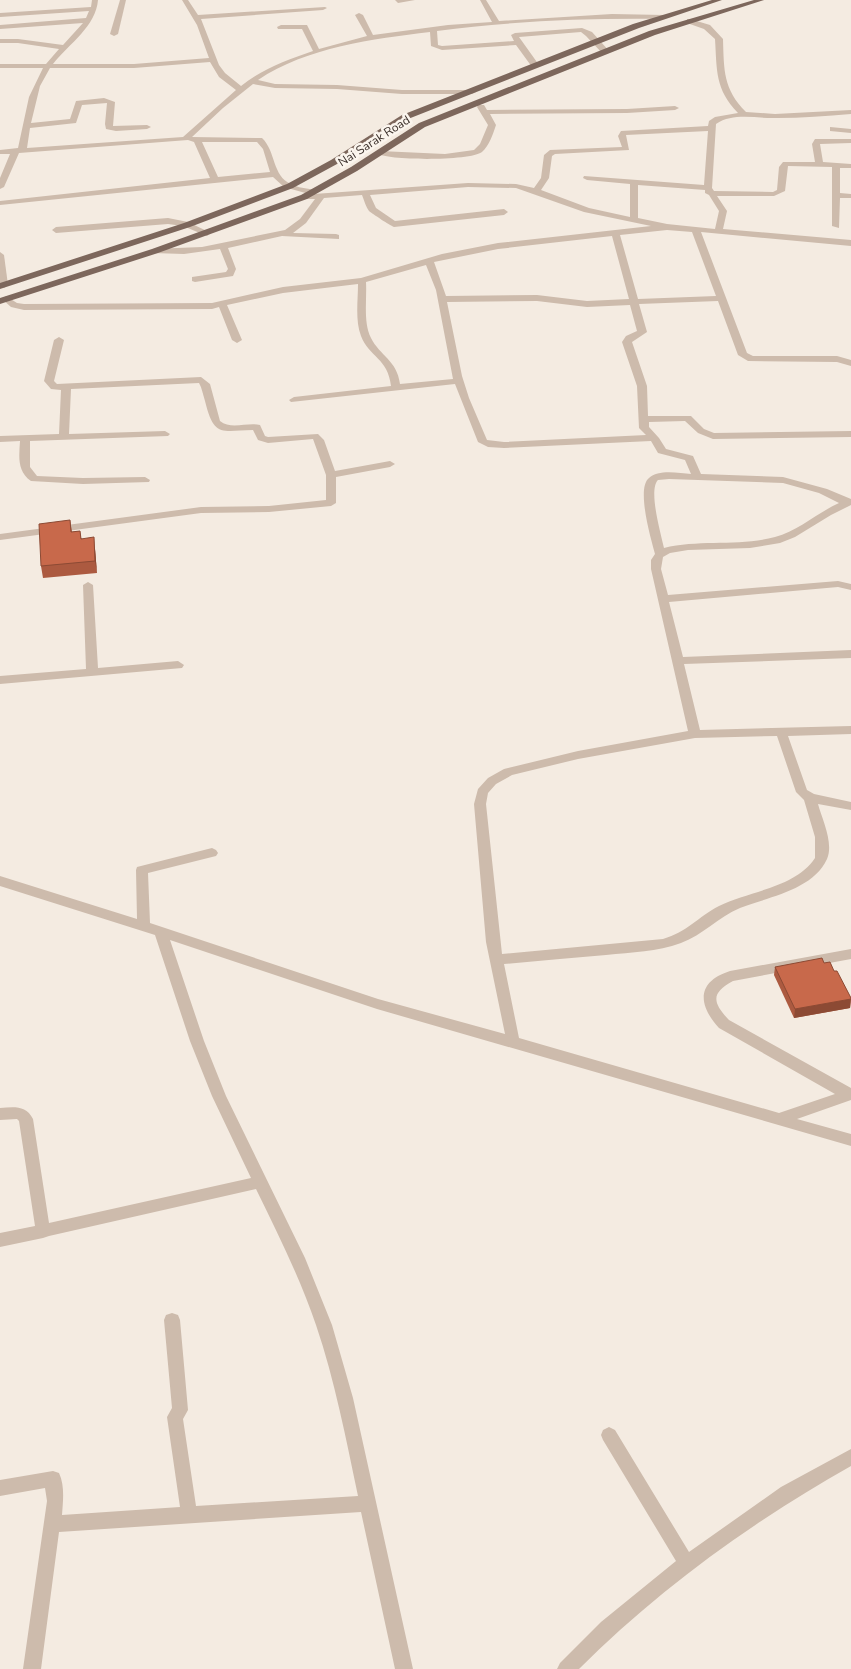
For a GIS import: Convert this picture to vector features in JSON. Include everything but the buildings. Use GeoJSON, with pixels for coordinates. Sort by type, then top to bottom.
{"type":"FeatureCollection","features":[{"type":"Feature","properties":{"kind":"main road","name":"Nai Sarak Road"},"geometry":{"type":"LineString","coordinates":[[2,285],[187,225],[290,186],[334,162],[405,117],[472,92],[596,41],[719,0]]}},
{"type":"Feature","properties":{"kind":"main road","name":"Nai Sarak Road"},"geometry":{"type":"LineString","coordinates":[[3,300],[155,251],[307,195],[333,182],[422,125],[652,33],[742,2],[761,0]]}},
{"type":"Feature","properties":{"kind":"street"},"geometry":{"type":"LineString","coordinates":[[0,187],[19,151],[33,95],[47,67],[89,20],[95,9],[95,0]]}},
{"type":"Feature","properties":{"kind":"street"},"geometry":{"type":"LineString","coordinates":[[115,0],[127,0]]}},
{"type":"Feature","properties":{"kind":"street"},"geometry":{"type":"LineString","coordinates":[[114,34],[123,0]]}},
{"type":"Feature","properties":{"kind":"street"},"geometry":{"type":"LineString","coordinates":[[185,0],[196,17],[222,75],[240,89]]}},
{"type":"Feature","properties":{"kind":"street"},"geometry":{"type":"LineString","coordinates":[[398,0],[412,0]]}},
{"type":"Feature","properties":{"kind":"street"},"geometry":{"type":"LineString","coordinates":[[483,0],[496,23]]}},
{"type":"Feature","properties":{"kind":"street"},"geometry":{"type":"LineString","coordinates":[[196,17],[323,8]]}},
{"type":"Feature","properties":{"kind":"street"},"geometry":{"type":"LineString","coordinates":[[0,15],[95,9]]}},
{"type":"Feature","properties":{"kind":"street"},"geometry":{"type":"LineString","coordinates":[[359,15],[371,37]]}},
{"type":"Feature","properties":{"kind":"street"},"geometry":{"type":"LineString","coordinates":[[185,139],[251,81],[293,60],[371,37],[508,22],[612,16],[664,17]]}},
{"type":"Feature","properties":{"kind":"street"},"geometry":{"type":"LineString","coordinates":[[0,27],[89,20]]}},
{"type":"Feature","properties":{"kind":"street"},"geometry":{"type":"LineString","coordinates":[[690,21],[707,27],[719,39],[721,77],[730,100],[744,114]]}},
{"type":"Feature","properties":{"kind":"street"},"geometry":{"type":"LineString","coordinates":[[508,22],[519,43],[535,65]]}},
{"type":"Feature","properties":{"kind":"street"},"geometry":{"type":"LineString","coordinates":[[281,27],[304,27],[317,52]]}},
{"type":"Feature","properties":{"kind":"street"},"geometry":{"type":"LineString","coordinates":[[434,29],[435,46],[442,48],[519,43]]}},
{"type":"Feature","properties":{"kind":"street"},"geometry":{"type":"LineString","coordinates":[[515,35],[582,30],[606,52]]}},
{"type":"Feature","properties":{"kind":"street"},"geometry":{"type":"LineString","coordinates":[[0,41],[18,41],[63,47]]}},
{"type":"Feature","properties":{"kind":"street"},"geometry":{"type":"LineString","coordinates":[[0,66],[134,66],[214,60]]}},
{"type":"Feature","properties":{"kind":"street"},"geometry":{"type":"LineString","coordinates":[[251,81],[274,86],[337,87],[402,92],[472,92]]}},
{"type":"Feature","properties":{"kind":"street"},"geometry":{"type":"LineString","coordinates":[[26,126],[73,121],[76,119],[79,103],[108,100],[112,104],[108,118],[109,127],[113,129],[147,128]]}},
{"type":"Feature","properties":{"kind":"street"},"geometry":{"type":"LineString","coordinates":[[380,153],[454,155],[475,153],[479,150],[492,125],[478,104]]}},
{"type":"Feature","properties":{"kind":"street"},"geometry":{"type":"LineString","coordinates":[[485,112],[642,111],[675,108]]}},
{"type":"Feature","properties":{"kind":"street"},"geometry":{"type":"LineString","coordinates":[[718,232],[723,216],[722,211],[708,190],[712,123],[718,119],[744,114],[775,116],[851,112]]}},
{"type":"Feature","properties":{"kind":"street"},"geometry":{"type":"LineString","coordinates":[[536,191],[545,181],[547,175],[548,155],[554,152],[622,150],[626,148],[622,136],[624,133],[712,128]]}},
{"type":"Feature","properties":{"kind":"street"},"geometry":{"type":"LineString","coordinates":[[833,129],[851,131]]}},
{"type":"Feature","properties":{"kind":"street"},"geometry":{"type":"LineString","coordinates":[[0,152],[185,139],[258,140],[265,146],[274,174],[285,185],[307,195],[495,184],[516,186],[536,191],[587,210],[667,228]]}},
{"type":"Feature","properties":{"kind":"street"},"geometry":{"type":"LineString","coordinates":[[197,140],[215,180]]}},
{"type":"Feature","properties":{"kind":"street"},"geometry":{"type":"LineString","coordinates":[[819,164],[816,144],[818,141],[851,141]]}},
{"type":"Feature","properties":{"kind":"street"},"geometry":{"type":"LineString","coordinates":[[587,178],[708,190],[774,194],[782,191],[783,167],[786,164],[851,166]]}},
{"type":"Feature","properties":{"kind":"street"},"geometry":{"type":"LineString","coordinates":[[836,165],[836,226]]}},
{"type":"Feature","properties":{"kind":"street"},"geometry":{"type":"LineString","coordinates":[[0,203],[274,174]]}},
{"type":"Feature","properties":{"kind":"street"},"geometry":{"type":"LineString","coordinates":[[633,221],[635,212],[634,182]]}},
{"type":"Feature","properties":{"kind":"street"},"geometry":{"type":"LineString","coordinates":[[365,193],[372,209],[394,224],[504,212]]}},
{"type":"Feature","properties":{"kind":"street"},"geometry":{"type":"LineString","coordinates":[[155,251],[164,253],[184,251],[278,235],[297,228],[308,216],[322,195]]}},
{"type":"Feature","properties":{"kind":"street"},"geometry":{"type":"LineString","coordinates":[[835,195],[851,196]]}},
{"type":"Feature","properties":{"kind":"street"},"geometry":{"type":"LineString","coordinates":[[56,230],[157,221],[177,222],[207,233]]}},
{"type":"Feature","properties":{"kind":"street"},"geometry":{"type":"LineString","coordinates":[[3,300],[24,307],[200,307],[283,290],[362,281],[429,261],[498,246],[667,228],[851,243]]}},
{"type":"Feature","properties":{"kind":"street"},"geometry":{"type":"LineString","coordinates":[[695,229],[740,350],[746,357],[758,360],[837,360],[851,363]]}},
{"type":"Feature","properties":{"kind":"street"},"geometry":{"type":"LineString","coordinates":[[616,234],[642,332],[629,338],[627,342],[642,386],[644,428],[664,452],[688,458],[697,477]]}},
{"type":"Feature","properties":{"kind":"street"},"geometry":{"type":"LineString","coordinates":[[278,235],[336,237]]}},
{"type":"Feature","properties":{"kind":"street"},"geometry":{"type":"LineString","coordinates":[[195,279],[225,275],[232,272],[223,245]]}},
{"type":"Feature","properties":{"kind":"street"},"geometry":{"type":"LineString","coordinates":[[0,255],[2,285]]}},
{"type":"Feature","properties":{"kind":"street"},"geometry":{"type":"LineString","coordinates":[[429,261],[442,299],[459,381],[480,438],[488,444],[654,438]]}},
{"type":"Feature","properties":{"kind":"street"},"geometry":{"type":"LineString","coordinates":[[362,281],[365,335],[370,345],[386,358],[389,363],[396,387]]}},
{"type":"Feature","properties":{"kind":"street"},"geometry":{"type":"LineString","coordinates":[[442,299],[537,298],[587,304],[720,298]]}},
{"type":"Feature","properties":{"kind":"street"},"geometry":{"type":"LineString","coordinates":[[222,303],[237,340]]}},
{"type":"Feature","properties":{"kind":"street"},"geometry":{"type":"LineString","coordinates":[[0,537],[193,511],[269,509],[331,503],[331,475],[319,440],[315,436],[268,440],[261,438],[257,427],[227,428],[217,425],[205,384],[201,380],[66,388],[54,387],[49,381],[59,340]]}},
{"type":"Feature","properties":{"kind":"street"},"geometry":{"type":"LineString","coordinates":[[294,400],[459,381]]}},
{"type":"Feature","properties":{"kind":"street"},"geometry":{"type":"LineString","coordinates":[[64,436],[66,388]]}},
{"type":"Feature","properties":{"kind":"street"},"geometry":{"type":"LineString","coordinates":[[643,419],[688,418],[701,431],[713,436],[851,434]]}},
{"type":"Feature","properties":{"kind":"street"},"geometry":{"type":"LineString","coordinates":[[0,439],[165,434]]}},
{"type":"Feature","properties":{"kind":"street"},"geometry":{"type":"LineString","coordinates":[[25,438],[25,470],[28,476],[35,479],[83,481],[145,480]]}},
{"type":"Feature","properties":{"kind":"street"},"geometry":{"type":"LineString","coordinates":[[331,475],[390,464]]}},
{"type":"Feature","properties":{"kind":"street"},"geometry":{"type":"LineString","coordinates":[[660,554],[648,493],[650,482],[660,477],[783,480],[823,490],[849,502]]}},
{"type":"Feature","properties":{"kind":"street"},"geometry":{"type":"LineString","coordinates":[[694,734],[656,569],[656,561],[660,554],[683,548],[750,545],[789,536],[849,502]]}},
{"type":"Feature","properties":{"kind":"street"},"geometry":{"type":"LineString","coordinates":[[664,599],[838,584],[851,587]]}},
{"type":"Feature","properties":{"kind":"street"},"geometry":{"type":"LineString","coordinates":[[88,585],[92,672]]}},
{"type":"Feature","properties":{"kind":"street"},"geometry":{"type":"LineString","coordinates":[[678,661],[851,654]]}},
{"type":"Feature","properties":{"kind":"street"},"geometry":{"type":"LineString","coordinates":[[0,680],[178,665]]}},
{"type":"Feature","properties":{"kind":"street"},"geometry":{"type":"LineString","coordinates":[[513,1042],[493,942],[480,804],[482,792],[492,781],[508,772],[535,764],[694,734],[851,730]]}},
{"type":"Feature","properties":{"kind":"street"},"geometry":{"type":"LineString","coordinates":[[781,732],[802,792],[810,798],[851,806]]}},
{"type":"Feature","properties":{"kind":"street"},"geometry":{"type":"LineString","coordinates":[[496,960],[658,946],[694,931],[723,910],[796,881],[814,868],[821,858],[821,836],[810,798]]}},
{"type":"Feature","properties":{"kind":"street"},"geometry":{"type":"LineString","coordinates":[[144,926],[142,870],[212,853]]}},
{"type":"Feature","properties":{"kind":"street"},"geometry":{"type":"LineString","coordinates":[[0,881],[144,926],[377,1004],[851,1140]]}},
{"type":"Feature","properties":{"kind":"street"},"geometry":{"type":"LineString","coordinates":[[161,932],[197,1041],[215,1087],[297,1258],[324,1325],[345,1398],[404,1669]]}},
{"type":"Feature","properties":{"kind":"street"},"geometry":{"type":"LineString","coordinates":[[850,1094],[724,1024],[712,1012],[708,1001],[711,991],[717,982],[730,976],[851,954]]}},
{"type":"Feature","properties":{"kind":"street"},"geometry":{"type":"LineString","coordinates":[[779,1119],[850,1094]]}},
{"type":"Feature","properties":{"kind":"street"},"geometry":{"type":"LineString","coordinates":[[0,1114],[20,1113],[26,1119],[43,1232]]}},
{"type":"Feature","properties":{"kind":"street"},"geometry":{"type":"LineString","coordinates":[[0,1240],[43,1232],[260,1182]]}},
{"type":"Feature","properties":{"kind":"street"},"geometry":{"type":"LineString","coordinates":[[172,1320],[180,1410],[175,1417],[189,1514]]}},
{"type":"Feature","properties":{"kind":"street"},"geometry":{"type":"LineString","coordinates":[[609,1435],[687,1564]]}},
{"type":"Feature","properties":{"kind":"street"},"geometry":{"type":"LineString","coordinates":[[566,1669],[607,1628],[687,1564],[787,1493],[851,1457]]}},
{"type":"Feature","properties":{"kind":"street"},"geometry":{"type":"LineString","coordinates":[[0,1488],[53,1479],[55,1501],[32,1669]]}},
{"type":"Feature","properties":{"kind":"street"},"geometry":{"type":"LineString","coordinates":[[52,1524],[368,1503]]}}]}
